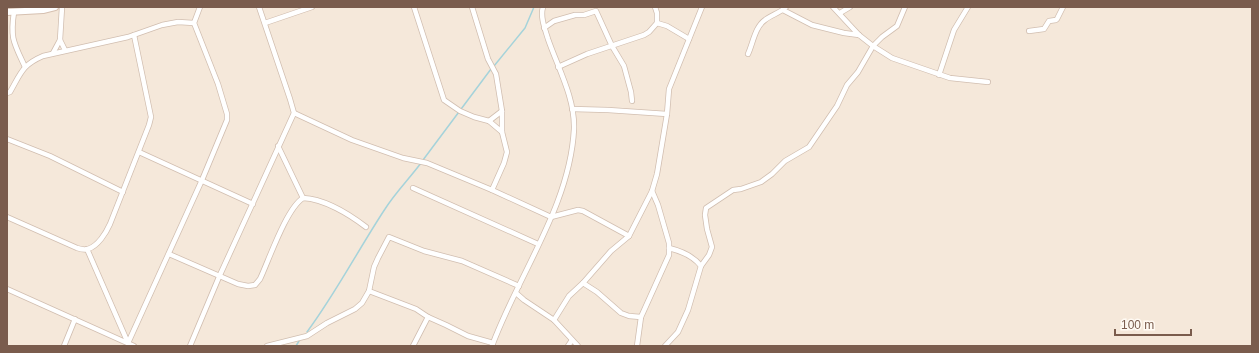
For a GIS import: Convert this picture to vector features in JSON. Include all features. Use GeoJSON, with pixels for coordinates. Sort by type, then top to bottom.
{"type":"FeatureCollection","features":[{"type":"Feature","properties":{"kind":"street"},"geometry":{"type":"LineString","coordinates":[[25,67],[13,41],[10,12],[43,10],[55,7]]}},
{"type":"Feature","properties":{"kind":"street"},"geometry":{"type":"LineString","coordinates":[[53,53],[60,40],[62,7]]}},
{"type":"Feature","properties":{"kind":"street"},"geometry":{"type":"LineString","coordinates":[[128,343],[202,180],[227,118],[218,84],[194,23],[200,7]]}},
{"type":"Feature","properties":{"kind":"street"},"geometry":{"type":"LineString","coordinates":[[190,346],[294,113],[259,7]]}},
{"type":"Feature","properties":{"kind":"street"},"geometry":{"type":"LineString","coordinates":[[264,23],[312,7]]}},
{"type":"Feature","properties":{"kind":"street"},"geometry":{"type":"LineString","coordinates":[[414,7],[444,100],[460,111],[489,121],[502,132]]}},
{"type":"Feature","properties":{"kind":"street"},"geometry":{"type":"LineString","coordinates":[[472,7],[488,59],[496,74],[502,112],[502,132],[507,152],[492,190]]}},
{"type":"Feature","properties":{"kind":"street"},"geometry":{"type":"LineString","coordinates":[[558,67],[587,54],[641,37],[649,32],[657,23],[657,13],[655,7]]}},
{"type":"Feature","properties":{"kind":"street"},"geometry":{"type":"LineString","coordinates":[[554,320],[569,296],[583,283],[611,251],[629,236],[652,191],[657,174],[667,114],[669,89],[702,7]]}},
{"type":"Feature","properties":{"kind":"street"},"geometry":{"type":"LineString","coordinates":[[833,7],[859,35],[892,58],[939,75],[970,81],[988,82]]}},
{"type":"Feature","properties":{"kind":"street"},"geometry":{"type":"LineString","coordinates":[[840,13],[850,7]]}},
{"type":"Feature","properties":{"kind":"street"},"geometry":{"type":"LineString","coordinates":[[665,346],[678,332],[688,310],[701,266],[709,255],[712,247],[707,229],[705,215],[706,208],[733,190],[741,189],[761,182],[772,174],[785,161],[809,148],[873,46],[897,26],[905,7]]}},
{"type":"Feature","properties":{"kind":"street"},"geometry":{"type":"LineString","coordinates":[[939,75],[954,30],[968,7]]}},
{"type":"Feature","properties":{"kind":"street"},"geometry":{"type":"LineString","coordinates":[[1029,31],[1044,29],[1049,21],[1057,19],[1063,7]]}},
{"type":"Feature","properties":{"kind":"street"},"geometry":{"type":"LineString","coordinates":[[369,291],[416,308],[428,317],[468,336],[492,345],[551,217],[568,170],[574,129],[569,98],[544,28],[541,8]]}},
{"type":"Feature","properties":{"kind":"street"},"geometry":{"type":"LineString","coordinates":[[544,28],[554,22],[575,16],[584,16],[595,9],[612,46],[624,66],[632,101]]}},
{"type":"Feature","properties":{"kind":"street"},"geometry":{"type":"LineString","coordinates":[[748,54],[759,26],[764,20],[784,9],[812,25],[859,35]]}},
{"type":"Feature","properties":{"kind":"street"},"geometry":{"type":"LineString","coordinates":[[7,93],[10,92],[25,67],[32,61],[53,53],[118,40],[162,25],[178,22],[194,23]]}},
{"type":"Feature","properties":{"kind":"street"},"geometry":{"type":"LineString","coordinates":[[657,23],[667,26],[689,39]]}},
{"type":"Feature","properties":{"kind":"street"},"geometry":{"type":"LineString","coordinates":[[7,217],[77,248],[87,249],[99,240],[107,230],[150,126],[151,117],[134,35]]}},
{"type":"Feature","properties":{"kind":"street"},"geometry":{"type":"LineString","coordinates":[[60,40],[65,50]]}},
{"type":"Feature","properties":{"kind":"street"},"geometry":{"type":"LineString","coordinates":[[572,110],[608,110],[667,114]]}},
{"type":"Feature","properties":{"kind":"street"},"geometry":{"type":"LineString","coordinates":[[489,121],[502,112]]}},
{"type":"Feature","properties":{"kind":"street"},"geometry":{"type":"LineString","coordinates":[[294,113],[352,140],[403,158],[427,163],[551,217],[573,211],[583,211],[629,236]]}},
{"type":"Feature","properties":{"kind":"street"},"geometry":{"type":"LineString","coordinates":[[7,139],[50,156],[122,192]]}},
{"type":"Feature","properties":{"kind":"street"},"geometry":{"type":"LineString","coordinates":[[278,146],[302,198]]}},
{"type":"Feature","properties":{"kind":"street"},"geometry":{"type":"LineString","coordinates":[[139,152],[253,204]]}},
{"type":"Feature","properties":{"kind":"street"},"geometry":{"type":"LineString","coordinates":[[413,188],[538,244]]}},
{"type":"Feature","properties":{"kind":"street"},"geometry":{"type":"LineString","coordinates":[[637,346],[641,317],[668,259],[670,248],[658,205],[652,191]]}},
{"type":"Feature","properties":{"kind":"street"},"geometry":{"type":"LineString","coordinates":[[168,254],[220,277],[248,286],[255,284],[258,282],[293,208],[302,198]]}},
{"type":"Feature","properties":{"kind":"street"},"geometry":{"type":"LineString","coordinates":[[302,198],[315,199],[324,202],[366,227]]}},
{"type":"Feature","properties":{"kind":"street"},"geometry":{"type":"LineString","coordinates":[[267,346],[307,336],[362,303],[369,291],[374,267],[389,237],[424,251],[462,261],[519,286]]}},
{"type":"Feature","properties":{"kind":"street"},"geometry":{"type":"LineString","coordinates":[[670,248],[682,252],[699,263],[701,266]]}},
{"type":"Feature","properties":{"kind":"street"},"geometry":{"type":"LineString","coordinates":[[87,249],[128,343]]}},
{"type":"Feature","properties":{"kind":"street"},"geometry":{"type":"LineString","coordinates":[[583,283],[597,292],[621,313],[629,316],[641,317]]}},
{"type":"Feature","properties":{"kind":"street"},"geometry":{"type":"LineString","coordinates":[[7,289],[134,346]]}},
{"type":"Feature","properties":{"kind":"street"},"geometry":{"type":"LineString","coordinates":[[516,293],[554,320],[578,346]]}},
{"type":"Feature","properties":{"kind":"street"},"geometry":{"type":"LineString","coordinates":[[412,346],[428,317]]}},
{"type":"Feature","properties":{"kind":"street"},"geometry":{"type":"LineString","coordinates":[[64,346],[75,319]]}},
{"type":"Feature","properties":{"kind":"street"},"geometry":{"type":"LineString","coordinates":[[568,346],[572,340]]}},
{"type":"Feature","properties":{"kind":"shaded area"},"geometry":{"type":"Polygon","coordinates":[[[7,7],[1252,7],[1252,346],[7,346],[7,7]]]}},
{"type":"Feature","properties":{"kind":"waterway"},"geometry":{"type":"LineString","coordinates":[[494,66],[525,28],[534,7]]}},
{"type":"Feature","properties":{"kind":"waterway"},"geometry":{"type":"LineString","coordinates":[[423,160],[491,69]]}},
{"type":"Feature","properties":{"kind":"waterway"},"geometry":{"type":"LineString","coordinates":[[307,332],[328,302],[389,203],[421,163]]}},
{"type":"Feature","properties":{"kind":"waterway"},"geometry":{"type":"LineString","coordinates":[[296,346],[299,341]]}}]}
